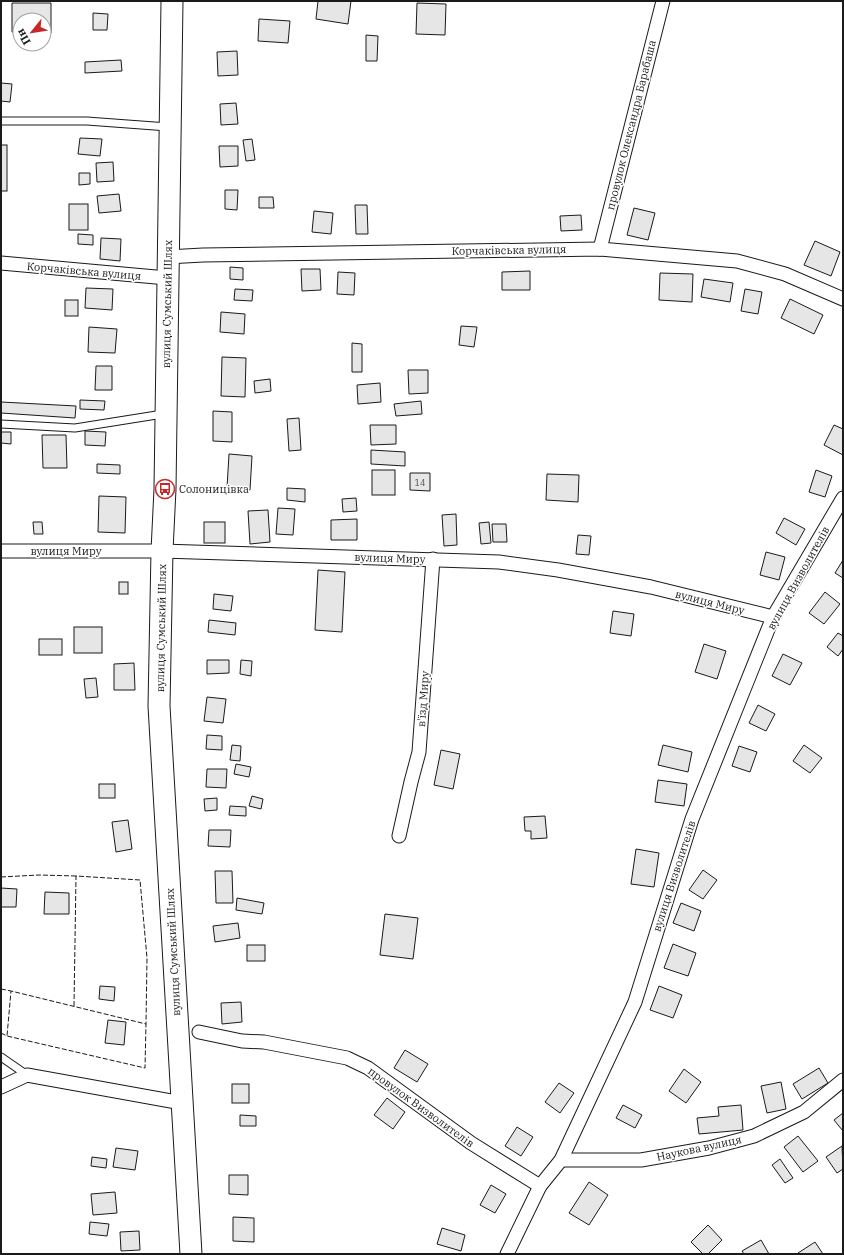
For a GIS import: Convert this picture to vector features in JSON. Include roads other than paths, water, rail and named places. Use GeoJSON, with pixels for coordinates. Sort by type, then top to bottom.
{"type":"FeatureCollection","features":[{"type":"Feature","properties":{"kind":"main road","name":"вулиця Сумський Шлях"},"geometry":{"type":"LineString","coordinates":[[172,1],[167,257],[165,489],[162,551],[160,706],[192,1254]]}},
{"type":"Feature","properties":{"kind":"street","name":"провулок Олександра Барабаша"},"geometry":{"type":"LineString","coordinates":[[600,249],[662,1]]}},
{"type":"Feature","properties":{"kind":"street","name":"Корчаківська вулиця"},"geometry":{"type":"LineString","coordinates":[[167,257],[203,255],[600,249],[737,261],[785,274],[843,299]]}},
{"type":"Feature","properties":{"kind":"street","name":"Корчаківська вулиця"},"geometry":{"type":"LineString","coordinates":[[1,263],[167,278]]}},
{"type":"Feature","properties":{"kind":"street","name":"вулиця Визволителів"},"geometry":{"type":"LineString","coordinates":[[507,1254],[540,1186],[561,1160],[635,1002],[692,819],[773,617],[843,498]]}},
{"type":"Feature","properties":{"kind":"street","name":"вулиця Миру"},"geometry":{"type":"LineString","coordinates":[[1,551],[162,551],[499,562],[558,570],[651,587],[773,617]]}},
{"type":"Feature","properties":{"kind":"street","name":"в'їзд Миру"},"geometry":{"type":"LineString","coordinates":[[399,836],[419,752],[432,559]]}},
{"type":"Feature","properties":{"kind":"street","name":"провулок Визволителів"},"geometry":{"type":"LineString","coordinates":[[199,1032],[242,1041],[264,1042],[347,1058],[368,1068],[471,1143],[540,1186]]}},
{"type":"Feature","properties":{"kind":"street"},"geometry":{"type":"LineString","coordinates":[[1,1087],[27,1074],[182,1103]]}},
{"type":"Feature","properties":{"kind":"street","name":"Наукова вулиця"},"geometry":{"type":"LineString","coordinates":[[561,1160],[641,1160],[709,1148],[754,1136],[804,1112],[843,1080]]}},
{"type":"Feature","properties":{"kind":"lane"},"geometry":{"type":"LineString","coordinates":[[1,120],[87,121],[170,127]]}},
{"type":"Feature","properties":{"kind":"lane"},"geometry":{"type":"LineString","coordinates":[[1,424],[75,428],[166,414]]}},
{"type":"Feature","properties":{"kind":"lane"},"geometry":{"type":"LineString","coordinates":[[1,1057],[27,1074]]}},
{"type":"Feature","properties":{"kind":"place","name":"Солоницівка"},"geometry":{"type":"Point","coordinates":[165,489]}}]}
